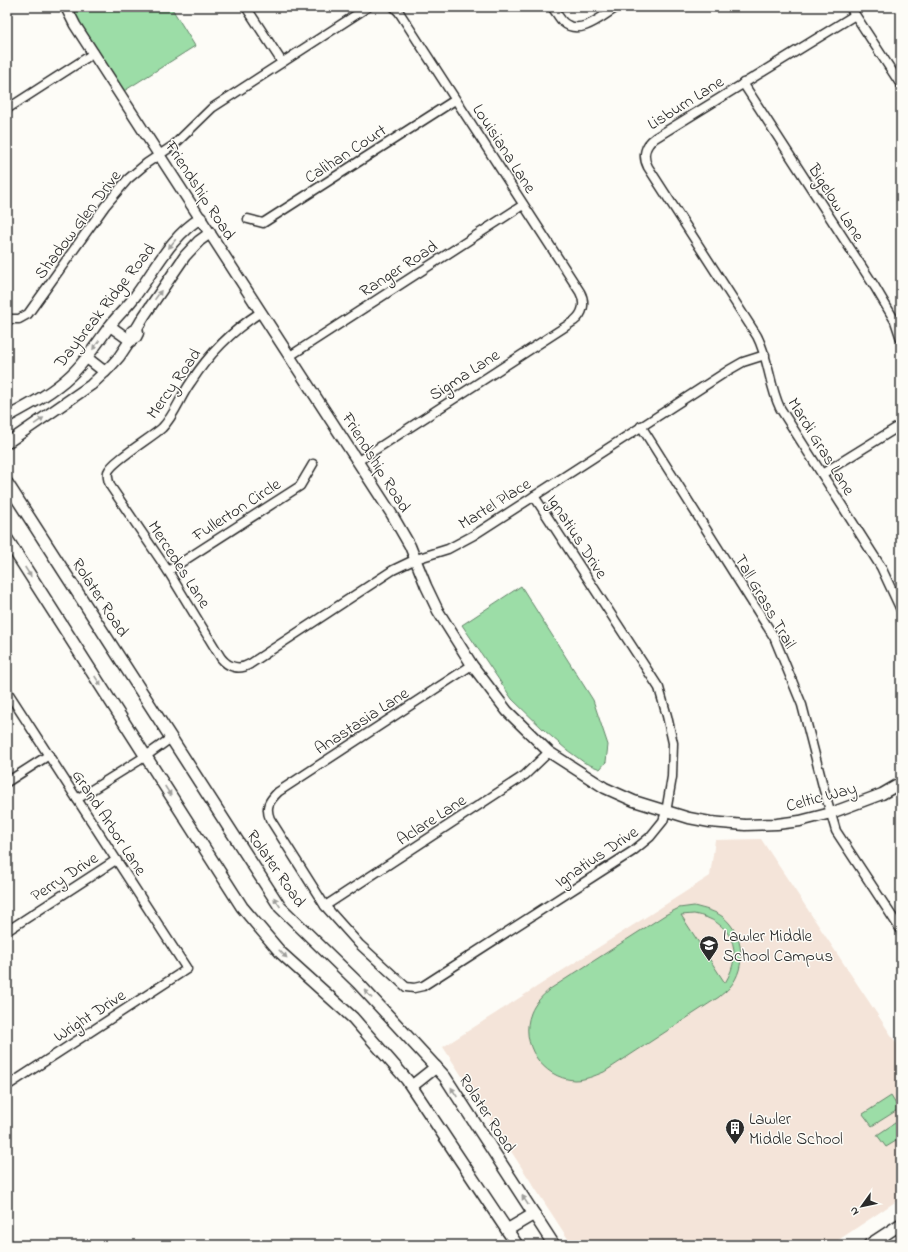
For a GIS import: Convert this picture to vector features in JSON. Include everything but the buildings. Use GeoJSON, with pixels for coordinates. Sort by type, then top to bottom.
{"type":"FeatureCollection","features":[{"type":"Feature","properties":{"kind":"main road","name":"Rolater Road"},"geometry":{"type":"LineString","coordinates":[[7,483],[280,907],[358,983],[445,1077],[554,1245]]}},
{"type":"Feature","properties":{"kind":"main road"},"geometry":{"type":"LineString","coordinates":[[7,539],[242,907],[281,953],[352,1018],[412,1086],[517,1245]]}},
{"type":"Feature","properties":{"kind":"main road"},"geometry":{"type":"LineString","coordinates":[[412,1086],[436,1067]]}},
{"type":"Feature","properties":{"kind":"main road"},"geometry":{"type":"LineString","coordinates":[[507,1230],[534,1214]]}},
{"type":"Feature","properties":{"kind":"main road"},"geometry":{"type":"LineString","coordinates":[[869,1245],[901,1224]]}},
{"type":"Feature","properties":{"kind":"street","name":"Friendship Road"},"geometry":{"type":"LineString","coordinates":[[66,7],[94,53],[391,513],[416,559],[426,586],[438,611],[472,665],[507,711],[550,752],[605,788],[634,801],[666,812],[710,822],[745,825]]}},
{"type":"Feature","properties":{"kind":"street"},"geometry":{"type":"LineString","coordinates":[[246,7],[282,62]]}},
{"type":"Feature","properties":{"kind":"street","name":"Shadow Glen Drive"},"geometry":{"type":"LineString","coordinates":[[8,319],[19,319],[28,314],[112,196],[128,178],[159,154],[174,145],[212,108],[368,7]]}},
{"type":"Feature","properties":{"kind":"street","name":"Louisiana Lane"},"geometry":{"type":"LineString","coordinates":[[394,7],[399,12],[580,292],[583,301],[583,308]]}},
{"type":"Feature","properties":{"kind":"street"},"geometry":{"type":"LineString","coordinates":[[552,7],[562,21],[570,27],[578,28],[585,26],[617,7]]}},
{"type":"Feature","properties":{"kind":"street"},"geometry":{"type":"LineString","coordinates":[[850,7],[901,85]]}},
{"type":"Feature","properties":{"kind":"street","name":"Lisburn Lane"},"geometry":{"type":"LineString","coordinates":[[646,150],[649,143],[655,138],[855,14]]}},
{"type":"Feature","properties":{"kind":"street"},"geometry":{"type":"LineString","coordinates":[[7,109],[94,53]]}},
{"type":"Feature","properties":{"kind":"street","name":"Bigelow Lane"},"geometry":{"type":"LineString","coordinates":[[743,83],[875,288],[894,321],[901,339]]}},
{"type":"Feature","properties":{"kind":"street","name":"Calihan Court"},"geometry":{"type":"LineString","coordinates":[[248,219],[262,224],[456,100]]}},
{"type":"Feature","properties":{"kind":"street","name":"Mardi Gras Lane"},"geometry":{"type":"LineString","coordinates":[[646,150],[645,157],[648,167],[753,329],[765,355],[770,382],[785,418],[881,567],[901,610]]}},
{"type":"Feature","properties":{"kind":"street","name":"Ranger Road"},"geometry":{"type":"LineString","coordinates":[[290,356],[523,205]]}},
{"type":"Feature","properties":{"kind":"street","name":"Daybreak Ridge Road"},"geometry":{"type":"LineString","coordinates":[[7,417],[38,400],[79,368],[110,326],[136,295],[176,239],[201,218]]}},
{"type":"Feature","properties":{"kind":"street","name":"Daybreak Ridge Road"},"geometry":{"type":"LineString","coordinates":[[7,443],[91,385],[105,372],[119,357],[131,340],[133,330],[137,328],[185,256],[199,241],[210,233]]}},
{"type":"Feature","properties":{"kind":"street","name":"Sigma Lane"},"geometry":{"type":"LineString","coordinates":[[358,461],[574,321],[581,314],[583,308]]}},
{"type":"Feature","properties":{"kind":"street","name":"Mercy Road"},"geometry":{"type":"LineString","coordinates":[[108,471],[116,462],[149,439],[162,427],[173,414],[190,383],[210,356],[229,337],[261,312]]}},
{"type":"Feature","properties":{"kind":"street"},"geometry":{"type":"LineString","coordinates":[[110,326],[131,340]]}},
{"type":"Feature","properties":{"kind":"street","name":"Martel Place"},"geometry":{"type":"LineString","coordinates":[[235,667],[243,667],[250,664],[390,572],[416,559],[448,548],[474,535],[736,366],[765,355]]}},
{"type":"Feature","properties":{"kind":"street"},"geometry":{"type":"LineString","coordinates":[[87,358],[105,372]]}},
{"type":"Feature","properties":{"kind":"street"},"geometry":{"type":"LineString","coordinates":[[822,474],[901,425]]}},
{"type":"Feature","properties":{"kind":"street","name":"Tall Grass Trail"},"geometry":{"type":"LineString","coordinates":[[642,426],[774,637],[802,706],[836,831],[901,930]]}},
{"type":"Feature","properties":{"kind":"street","name":"Fullerton Circle"},"geometry":{"type":"LineString","coordinates":[[168,571],[300,486],[313,464]]}},
{"type":"Feature","properties":{"kind":"street","name":"Mercedes Lane"},"geometry":{"type":"LineString","coordinates":[[108,471],[108,479],[111,487],[168,571],[221,658],[227,664],[235,667]]}},
{"type":"Feature","properties":{"kind":"street","name":"Ignatius Drive"},"geometry":{"type":"LineString","coordinates":[[325,906],[364,949],[406,987],[414,988],[423,986],[633,851],[650,837],[663,821],[672,777],[673,743],[659,688],[534,496]]}},
{"type":"Feature","properties":{"kind":"street","name":"Anastasia Lane"},"geometry":{"type":"LineString","coordinates":[[325,906],[270,819],[267,811],[268,804],[272,797],[472,665]]}},
{"type":"Feature","properties":{"kind":"street","name":"Grand Arbor Lane"},"geometry":{"type":"LineString","coordinates":[[7,691],[187,969]]}},
{"type":"Feature","properties":{"kind":"street"},"geometry":{"type":"LineString","coordinates":[[77,799],[146,756],[171,738]]}},
{"type":"Feature","properties":{"kind":"street","name":"Aclare Lane"},"geometry":{"type":"LineString","coordinates":[[325,906],[525,775],[550,752]]}},
{"type":"Feature","properties":{"kind":"street"},"geometry":{"type":"LineString","coordinates":[[7,782],[49,755]]}},
{"type":"Feature","properties":{"kind":"street","name":"Celtic Way"},"geometry":{"type":"LineString","coordinates":[[745,825],[800,821],[831,813],[882,794],[901,783]]}},
{"type":"Feature","properties":{"kind":"street","name":"Perry Drive"},"geometry":{"type":"LineString","coordinates":[[7,930],[116,860]]}},
{"type":"Feature","properties":{"kind":"street","name":"Wright Drive"},"geometry":{"type":"LineString","coordinates":[[7,1086],[187,969]]}},
{"type":"Feature","properties":{"kind":"shaded area","name":"Lawler Middle School Campus"},"geometry":{"type":"Polygon","coordinates":[[[761,839],[901,1050],[901,1198],[831,1245],[572,1245],[443,1047],[710,876],[715,840],[761,839]]]}},
{"type":"Feature","properties":{"kind":"green space"},"geometry":{"type":"Polygon","coordinates":[[[70,7],[171,7],[195,46],[124,91],[70,7]]]}},
{"type":"Feature","properties":{"kind":"green space"},"geometry":{"type":"Polygon","coordinates":[[[521,586],[593,700],[608,745],[606,762],[600,769],[585,763],[567,750],[512,699],[462,625],[521,586]]]}},
{"type":"Feature","properties":{"kind":"green space"},"geometry":{"type":"Polygon","coordinates":[[[694,906],[720,915],[730,924],[735,932],[739,941],[741,961],[735,979],[729,988],[719,997],[604,1072],[586,1079],[574,1080],[562,1078],[543,1066],[531,1047],[528,1036],[528,1024],[531,1013],[539,1000],[550,989],[665,915],[679,908],[694,906]],[[694,914],[681,915],[725,983],[731,971],[734,959],[734,949],[731,939],[725,930],[717,923],[694,914]]]}},
{"type":"Feature","properties":{"kind":"green space"},"geometry":{"type":"Polygon","coordinates":[[[891,1096],[899,1109],[872,1126],[863,1114],[891,1096]]]}},
{"type":"Feature","properties":{"kind":"green space"},"geometry":{"type":"Polygon","coordinates":[[[901,1119],[901,1138],[886,1147],[877,1135],[901,1119]]]}},
{"type":"Feature","properties":{"kind":"place","name":"Lawler Middle School Campus"},"geometry":{"type":"Point","coordinates":[709,962]}},
{"type":"Feature","properties":{"kind":"place","name":"Lawler Middle School"},"geometry":{"type":"Point","coordinates":[735,1145]}}]}
